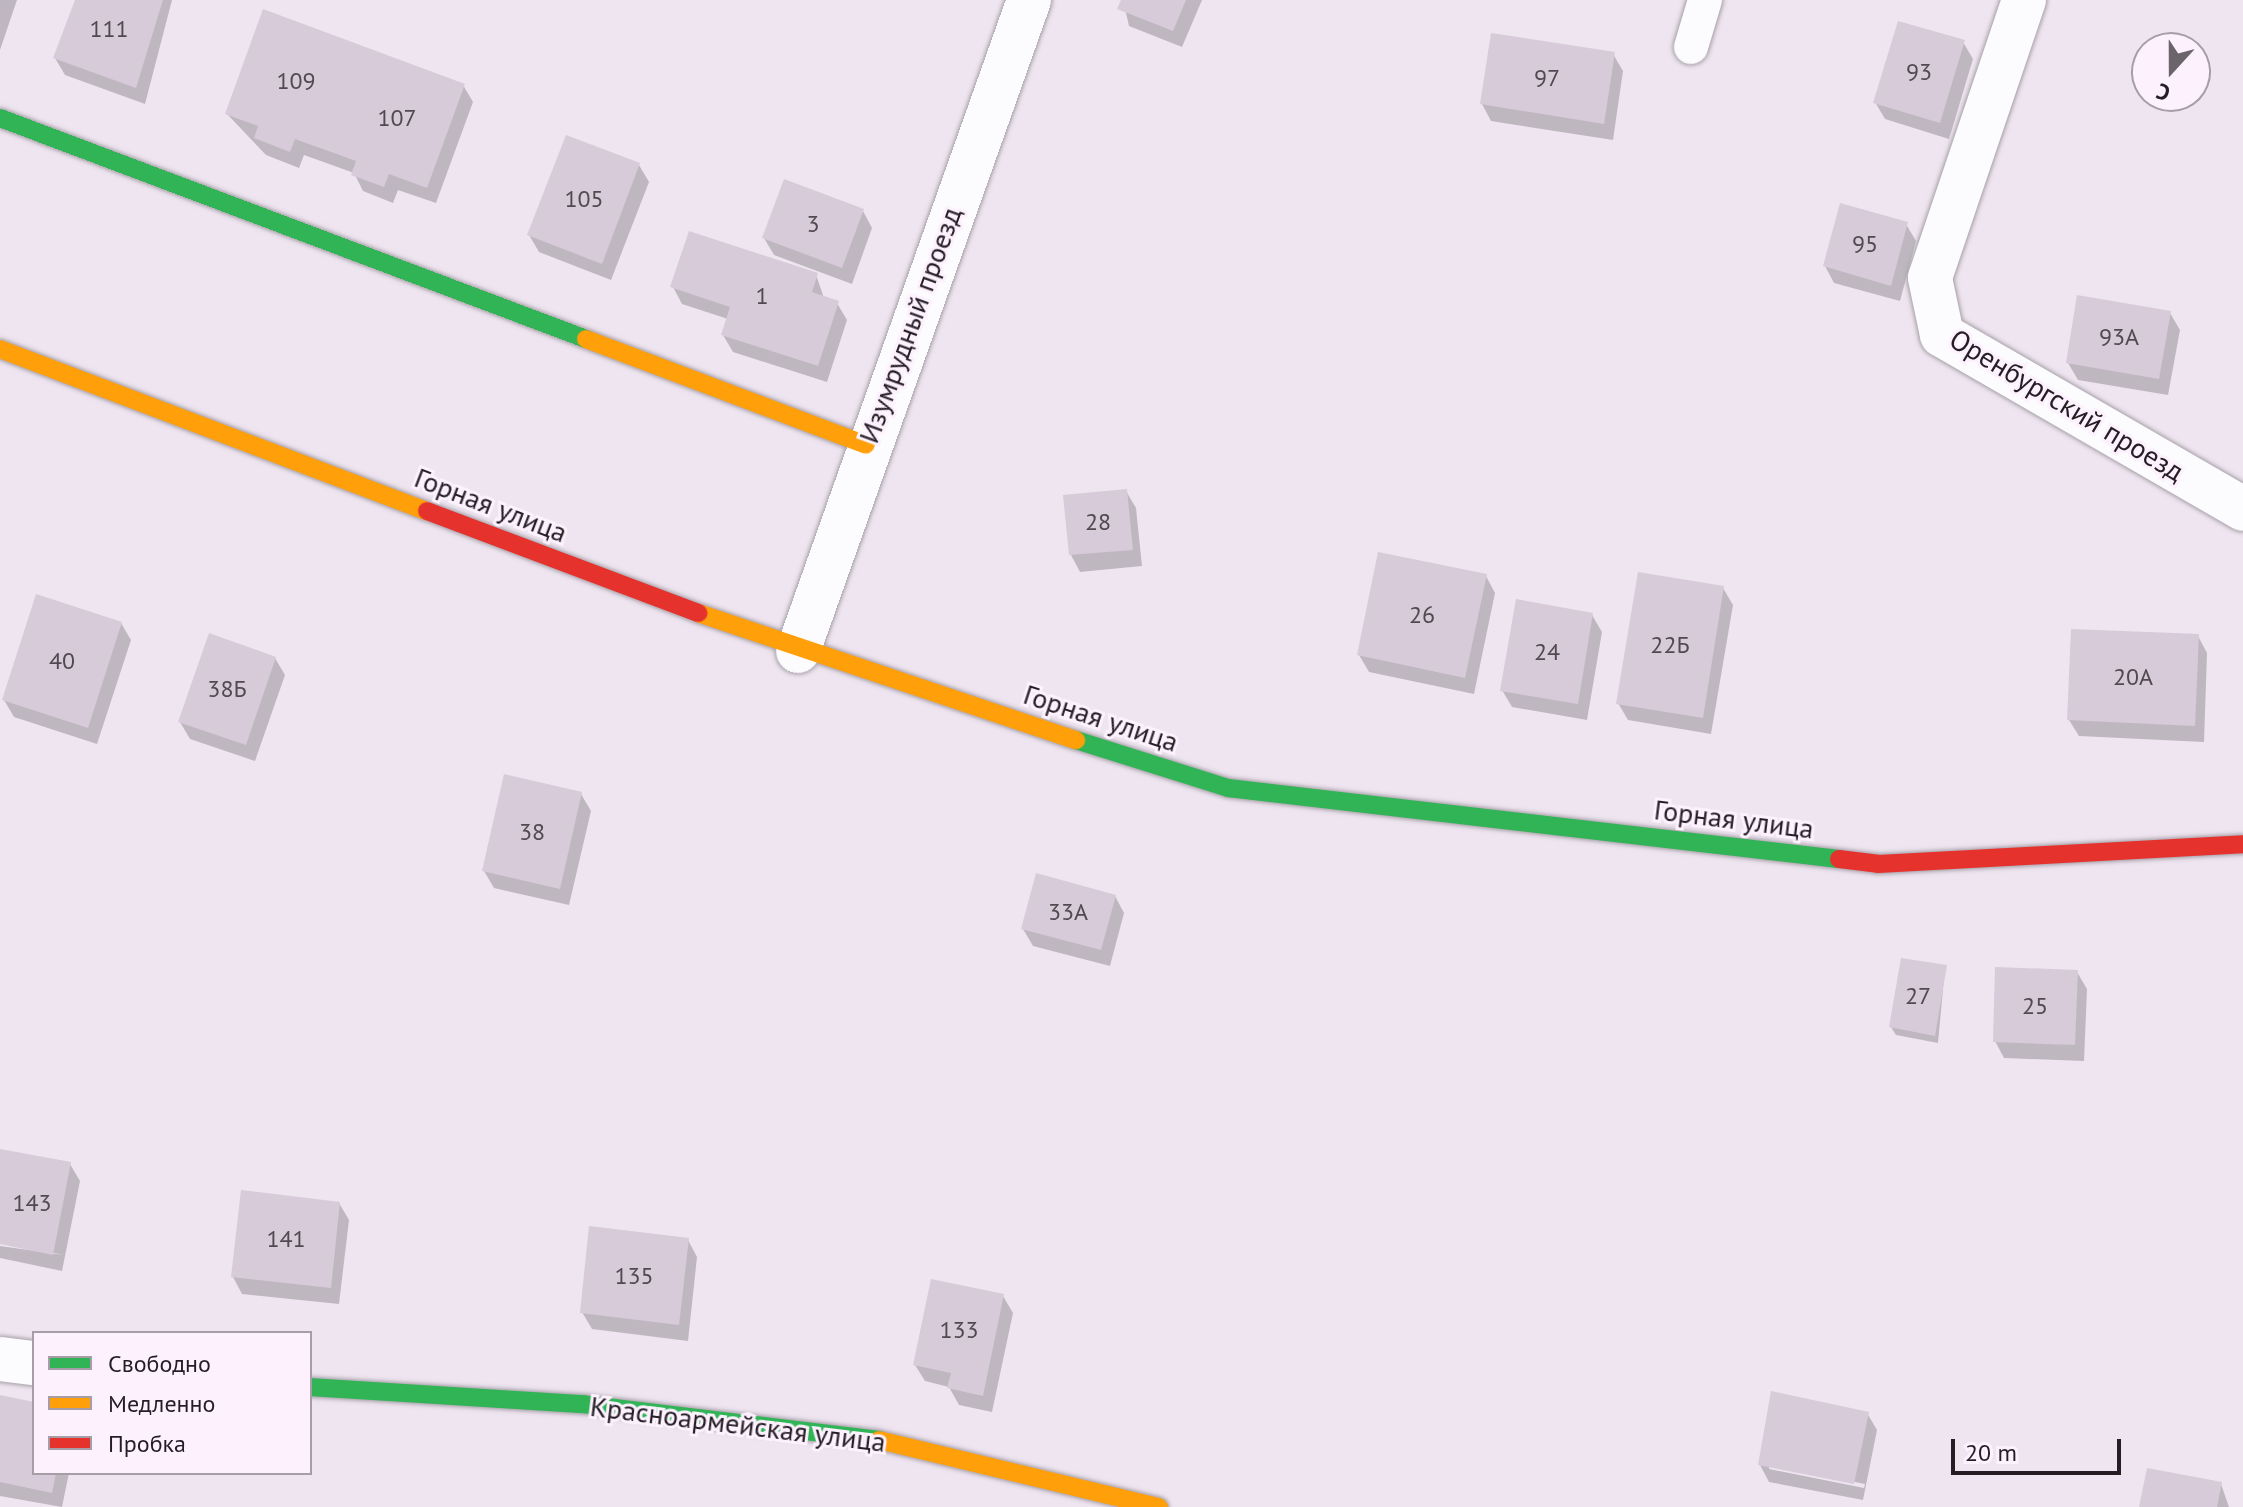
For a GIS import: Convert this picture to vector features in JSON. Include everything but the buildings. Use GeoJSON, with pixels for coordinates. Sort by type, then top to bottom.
{"type":"FeatureCollection","features":[{"type":"Feature","properties":{"kind":"street","name":"Изумрудный проезд"},"geometry":{"type":"LineString","coordinates":[[798,651],[866,445],[1029,0]]}},
{"type":"Feature","properties":{"kind":"street","name":"Оренбургский проезд"},"geometry":{"type":"LineString","coordinates":[[2024,0],[1930,278],[1942,335],[2243,509]]}},
{"type":"Feature","properties":{"kind":"street"},"geometry":{"type":"LineString","coordinates":[[0,118],[866,445]]}},
{"type":"Feature","properties":{"kind":"street","name":"Горная улица"},"geometry":{"type":"LineString","coordinates":[[0,349],[798,651],[1228,788],[1878,864],[2243,844]]}},
{"type":"Feature","properties":{"kind":"street"},"geometry":{"type":"LineString","coordinates":[[0,1359],[32,1363]]}},
{"type":"Feature","properties":{"kind":"street","name":"Красноармейская улица"},"geometry":{"type":"LineString","coordinates":[[312,1387],[582,1404],[846,1432],[1159,1507]]}},
{"type":"Feature","properties":{"kind":"lane"},"geometry":{"type":"LineString","coordinates":[[1691,47],[1705,0]]}},
{"type":"Feature","properties":{"kind":"traffic: fast"},"geometry":{"type":"LineString","coordinates":[[0,118],[586,339]]}},
{"type":"Feature","properties":{"kind":"traffic: fast"},"geometry":{"type":"LineString","coordinates":[[1076,740],[1228,788],[1839,859]]}},
{"type":"Feature","properties":{"kind":"traffic: fast"},"geometry":{"type":"LineString","coordinates":[[312,1387],[582,1404],[879,1440]]}},
{"type":"Feature","properties":{"kind":"traffic: slow"},"geometry":{"type":"LineString","coordinates":[[586,339],[866,445]]}},
{"type":"Feature","properties":{"kind":"traffic: slow"},"geometry":{"type":"LineString","coordinates":[[0,349],[427,511]]}},
{"type":"Feature","properties":{"kind":"traffic: slow"},"geometry":{"type":"LineString","coordinates":[[698,613],[1076,740]]}},
{"type":"Feature","properties":{"kind":"traffic: slow"},"geometry":{"type":"LineString","coordinates":[[879,1440],[1159,1507]]}},
{"type":"Feature","properties":{"kind":"traffic: jam"},"geometry":{"type":"LineString","coordinates":[[427,511],[698,613]]}},
{"type":"Feature","properties":{"kind":"traffic: jam"},"geometry":{"type":"LineString","coordinates":[[1839,859],[1878,864],[2243,844]]}}]}
